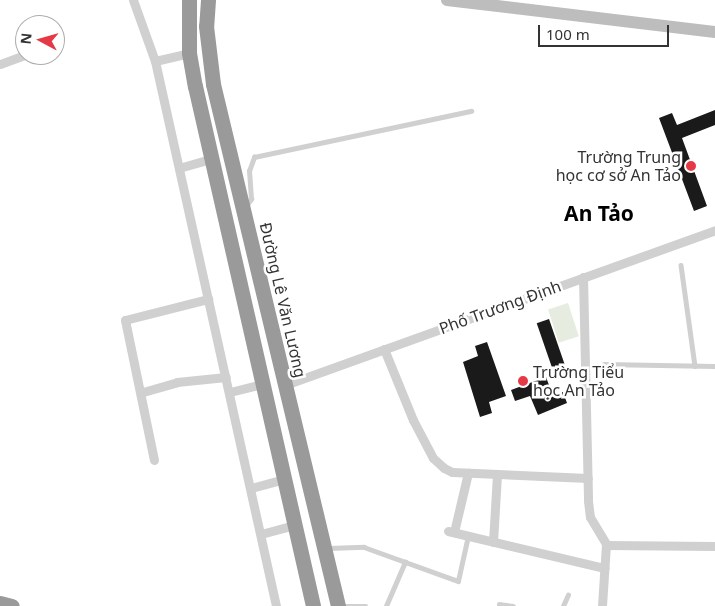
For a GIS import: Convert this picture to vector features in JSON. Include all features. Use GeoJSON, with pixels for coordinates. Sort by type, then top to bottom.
{"type":"FeatureCollection","features":[{"type":"Feature","properties":{"kind":"highway"},"geometry":{"type":"LineString","coordinates":[[189,0],[189,53],[313,606]]}},
{"type":"Feature","properties":{"kind":"highway","name":"Đường Lê Văn Lương"},"geometry":{"type":"LineString","coordinates":[[208,0],[208,52],[243,208],[338,606]]}},
{"type":"Feature","properties":{"kind":"highway"},"geometry":{"type":"LineString","coordinates":[[0,603],[12,606]]}},
{"type":"Feature","properties":{"kind":"street"},"geometry":{"type":"LineString","coordinates":[[133,0],[155,61],[262,534],[276,606]]}},
{"type":"Feature","properties":{"kind":"street"},"geometry":{"type":"LineString","coordinates":[[447,0],[715,32]]}},
{"type":"Feature","properties":{"kind":"street"},"geometry":{"type":"LineString","coordinates":[[155,61],[189,53]]}},
{"type":"Feature","properties":{"kind":"street"},"geometry":{"type":"LineString","coordinates":[[0,64],[15,59]]}},
{"type":"Feature","properties":{"kind":"street"},"geometry":{"type":"LineString","coordinates":[[179,168],[212,159]]}},
{"type":"Feature","properties":{"kind":"street","name":"Phố Trương Định"},"geometry":{"type":"LineString","coordinates":[[285,384],[715,230]]}},
{"type":"Feature","properties":{"kind":"street"},"geometry":{"type":"LineString","coordinates":[[583,277],[590,517],[606,545],[602,606]]}},
{"type":"Feature","properties":{"kind":"street"},"geometry":{"type":"LineString","coordinates":[[154,460],[143,392],[125,320],[208,299]]}},
{"type":"Feature","properties":{"kind":"street"},"geometry":{"type":"LineString","coordinates":[[384,349],[413,420],[433,458],[452,472],[588,478]]}},
{"type":"Feature","properties":{"kind":"street"},"geometry":{"type":"LineString","coordinates":[[143,392],[178,382],[226,377]]}},
{"type":"Feature","properties":{"kind":"street"},"geometry":{"type":"LineString","coordinates":[[230,392],[262,384]]}},
{"type":"Feature","properties":{"kind":"street"},"geometry":{"type":"LineString","coordinates":[[468,473],[451,532],[605,568]]}},
{"type":"Feature","properties":{"kind":"street"},"geometry":{"type":"LineString","coordinates":[[493,542],[497,474]]}},
{"type":"Feature","properties":{"kind":"street"},"geometry":{"type":"LineString","coordinates":[[251,488],[284,479]]}},
{"type":"Feature","properties":{"kind":"street"},"geometry":{"type":"LineString","coordinates":[[262,534],[294,525]]}},
{"type":"Feature","properties":{"kind":"street"},"geometry":{"type":"LineString","coordinates":[[606,545],[715,546]]}},
{"type":"Feature","properties":{"kind":"lane"},"geometry":{"type":"LineString","coordinates":[[243,208],[251,199],[249,172],[254,157],[471,111]]}},
{"type":"Feature","properties":{"kind":"lane"},"geometry":{"type":"LineString","coordinates":[[681,265],[695,366]]}},
{"type":"Feature","properties":{"kind":"lane"},"geometry":{"type":"LineString","coordinates":[[604,364],[715,366]]}},
{"type":"Feature","properties":{"kind":"lane"},"geometry":{"type":"LineString","coordinates":[[324,548],[364,547],[458,581],[468,536]]}},
{"type":"Feature","properties":{"kind":"lane"},"geometry":{"type":"LineString","coordinates":[[386,606],[405,562]]}},
{"type":"Feature","properties":{"kind":"lane"},"geometry":{"type":"LineString","coordinates":[[563,606],[568,595]]}},
{"type":"Feature","properties":{"kind":"lane"},"geometry":{"type":"LineString","coordinates":[[500,604],[513,606]]}},
{"type":"Feature","properties":{"kind":"lane"},"geometry":{"type":"LineString","coordinates":[[346,606],[366,606]]}},
{"type":"Feature","properties":{"kind":"shaded area"},"geometry":{"type":"Polygon","coordinates":[[[568,303],[579,336],[559,343],[548,309],[568,303]]]}},
{"type":"Feature","properties":{"kind":"building"},"geometry":{"type":"Polygon","coordinates":[[[715,110],[715,125],[682,138],[707,206],[694,211],[659,118],[672,113],[677,125],[715,110]]]}},
{"type":"Feature","properties":{"kind":"building"},"geometry":{"type":"Polygon","coordinates":[[[549,319],[568,374],[556,378],[537,323],[549,319]]]}},
{"type":"Feature","properties":{"kind":"building"},"geometry":{"type":"Polygon","coordinates":[[[487,342],[506,396],[489,402],[492,413],[480,417],[463,362],[478,356],[475,346],[487,342]]]}},
{"type":"Feature","properties":{"kind":"building"},"geometry":{"type":"Polygon","coordinates":[[[546,377],[553,396],[563,392],[567,403],[538,415],[530,396],[515,401],[511,390],[546,377]]]}},
{"type":"Feature","properties":{"kind":"place","name":"Trường Trung học cơ sở An Tảo"},"geometry":{"type":"Point","coordinates":[691,166]}},
{"type":"Feature","properties":{"kind":"place","name":"Trường Tiểu học An Tảo"},"geometry":{"type":"Point","coordinates":[523,381]}},
{"type":"Feature","properties":{"kind":"district","name":"An Tảo"},"geometry":{"type":"Point","coordinates":[599,213]}}]}
